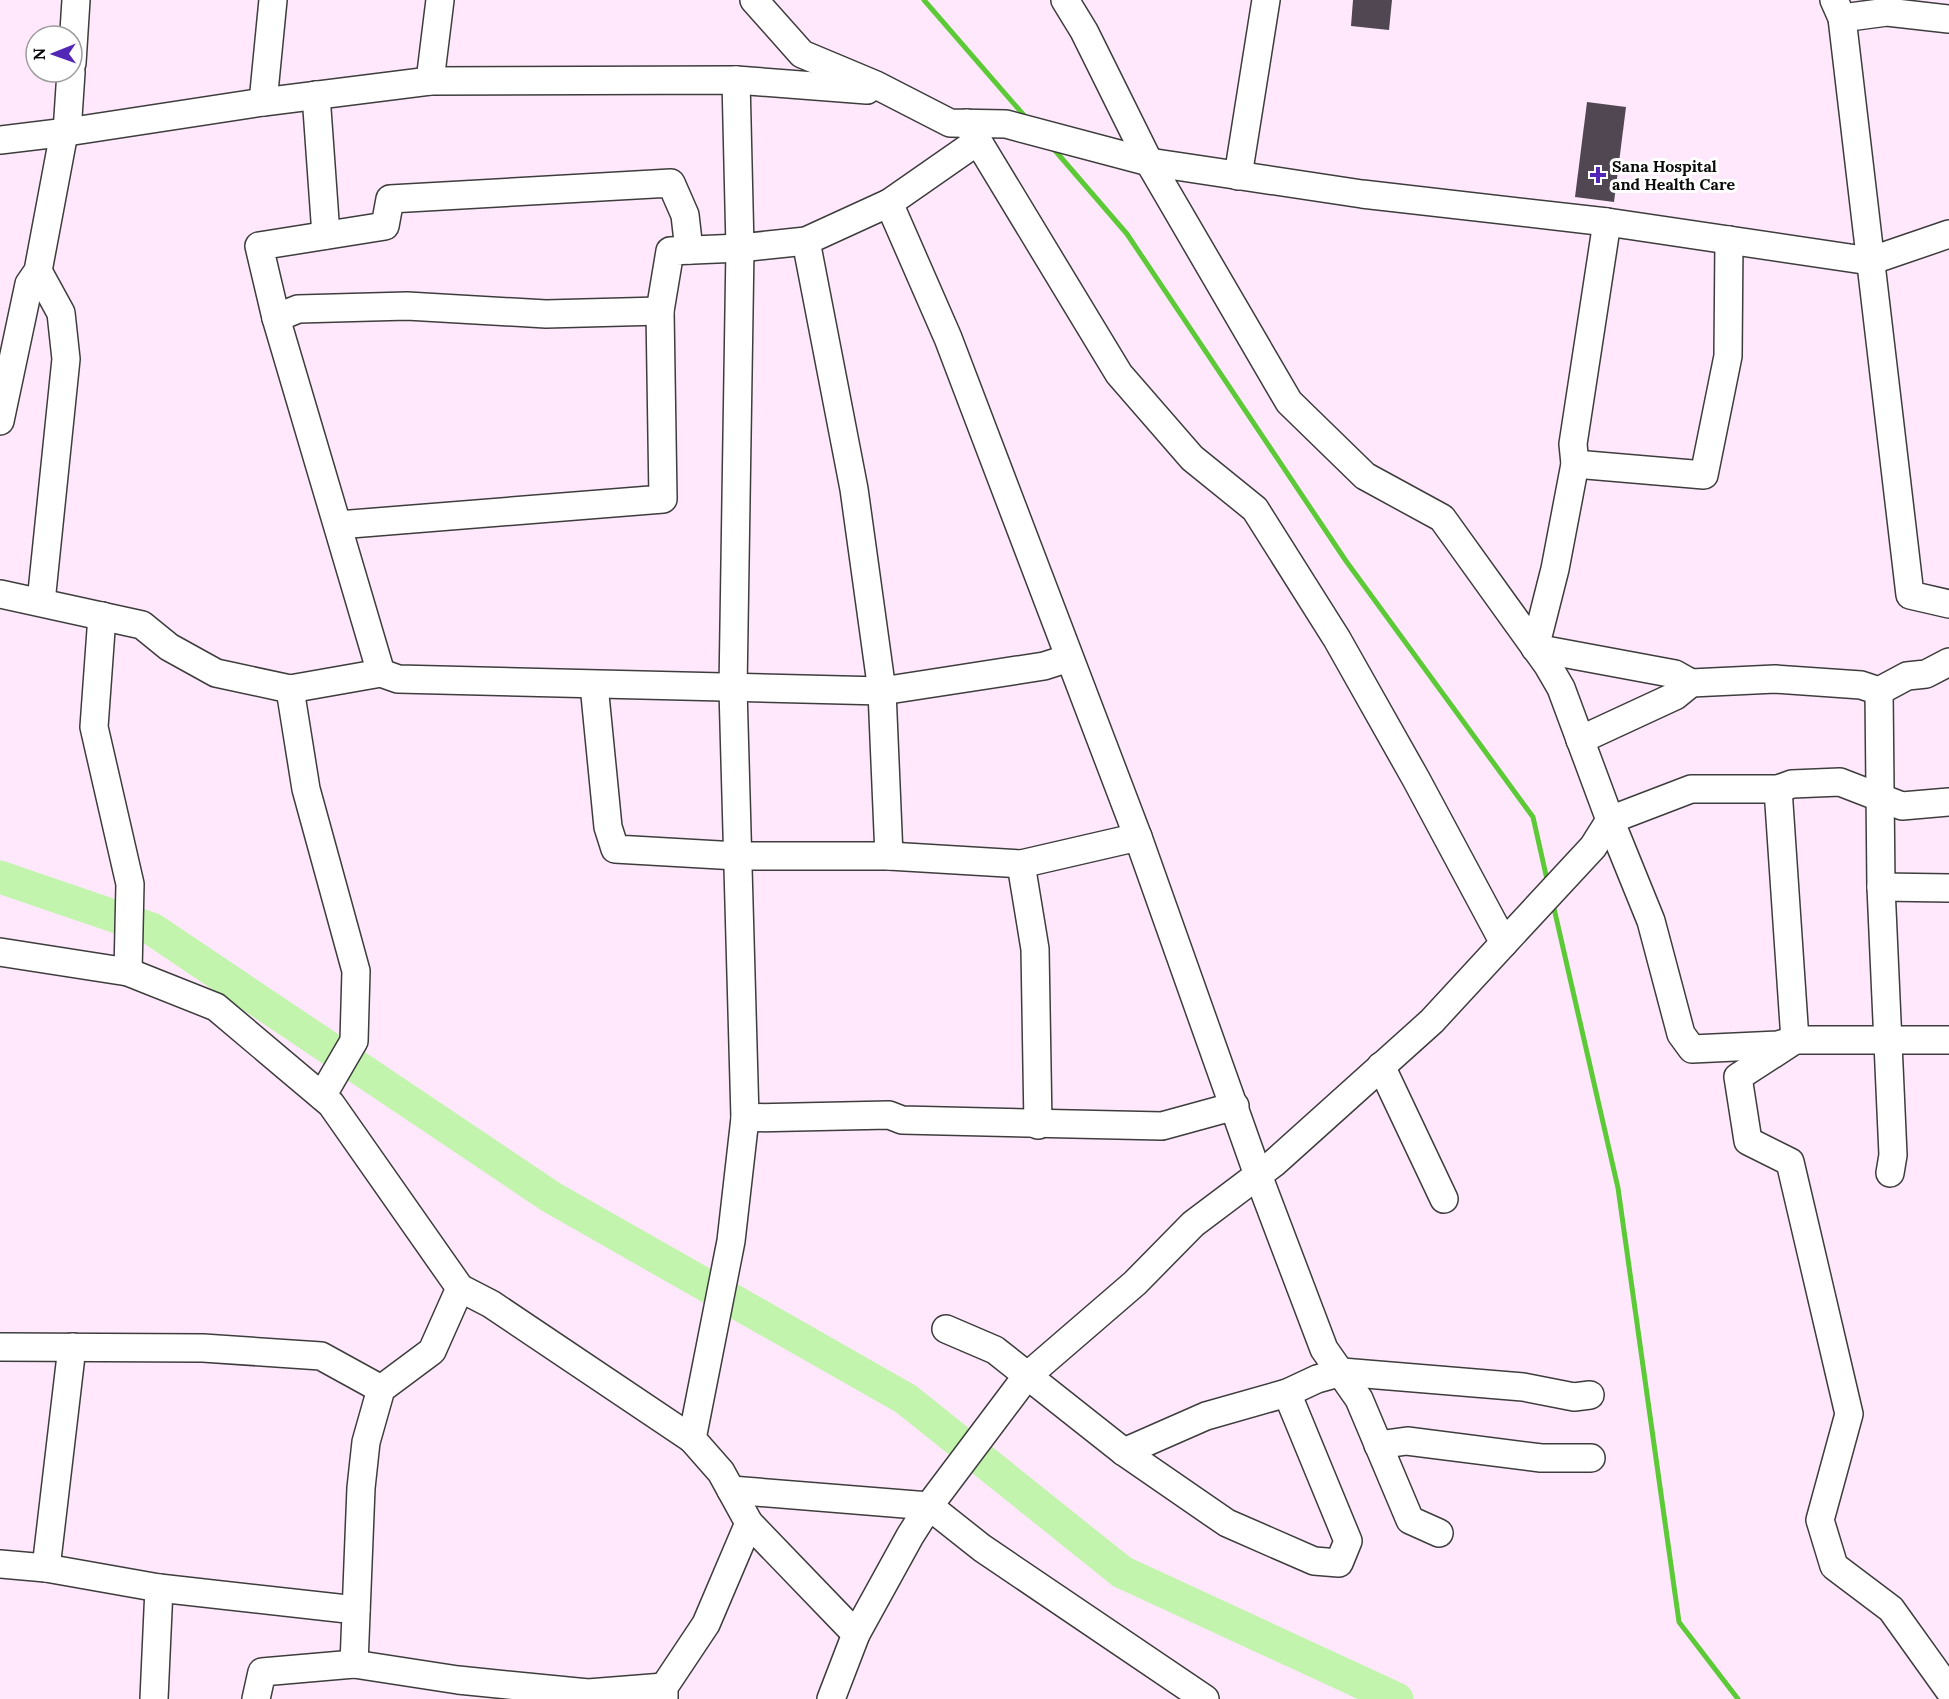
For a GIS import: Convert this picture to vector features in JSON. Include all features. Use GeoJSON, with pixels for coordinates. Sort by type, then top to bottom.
{"type":"FeatureCollection","features":[{"type":"Feature","properties":{"kind":"street"},"geometry":{"type":"LineString","coordinates":[[74,24],[76,0]]}},
{"type":"Feature","properties":{"kind":"street"},"geometry":{"type":"LineString","coordinates":[[263,102],[273,0]]}},
{"type":"Feature","properties":{"kind":"street"},"geometry":{"type":"LineString","coordinates":[[430,81],[440,0]]}},
{"type":"Feature","properties":{"kind":"street"},"geometry":{"type":"LineString","coordinates":[[754,0],[802,54],[972,132],[1119,374],[1192,458],[1255,509],[1337,639],[1416,779],[1504,943]]}},
{"type":"Feature","properties":{"kind":"street"},"geometry":{"type":"LineString","coordinates":[[1065,0],[1084,31],[1149,162],[1289,402],[1365,476],[1442,518],[1561,688],[1610,820],[1651,921],[1681,1034],[1692,1049],[1778,1044],[1795,1040],[1949,1040]]}},
{"type":"Feature","properties":{"kind":"street"},"geometry":{"type":"LineString","coordinates":[[1238,176],[1266,0]]}},
{"type":"Feature","properties":{"kind":"street"},"geometry":{"type":"LineString","coordinates":[[1949,19],[1838,9],[1910,595],[1949,604]]}},
{"type":"Feature","properties":{"kind":"street"},"geometry":{"type":"LineString","coordinates":[[692,1439],[731,1241],[745,1118],[733,689],[740,248],[736,80]]}},
{"type":"Feature","properties":{"kind":"street"},"geometry":{"type":"LineString","coordinates":[[0,140],[263,102],[430,81],[736,80],[889,92]]}},
{"type":"Feature","properties":{"kind":"street"},"geometry":{"type":"LineString","coordinates":[[0,421],[29,284],[38,272],[63,138],[67,132],[70,84]]}},
{"type":"Feature","properties":{"kind":"street"},"geometry":{"type":"LineString","coordinates":[[316,95],[326,235]]}},
{"type":"Feature","properties":{"kind":"street"},"geometry":{"type":"LineString","coordinates":[[338,525],[663,499],[660,311],[670,251],[740,248],[806,241],[889,203],[972,132],[1006,124],[1149,162],[1362,194],[1607,222],[1870,261],[1949,234]]}},
{"type":"Feature","properties":{"kind":"street"},"geometry":{"type":"LineString","coordinates":[[381,673],[276,318],[259,246],[385,226],[390,199],[671,183],[685,215],[689,250]]}},
{"type":"Feature","properties":{"kind":"street"},"geometry":{"type":"LineString","coordinates":[[889,203],[948,338],[1138,837],[1258,1175],[1324,1349],[1359,1399],[1410,1520],[1439,1533]]}},
{"type":"Feature","properties":{"kind":"street"},"geometry":{"type":"LineString","coordinates":[[1535,648],[1555,569],[1575,464],[1574,444],[1607,222]]}},
{"type":"Feature","properties":{"kind":"street"},"geometry":{"type":"LineString","coordinates":[[1575,464],[1704,474],[1728,356],[1729,240]]}},
{"type":"Feature","properties":{"kind":"street"},"geometry":{"type":"LineString","coordinates":[[806,241],[854,489],[882,691],[889,856]]}},
{"type":"Feature","properties":{"kind":"street"},"geometry":{"type":"LineString","coordinates":[[38,272],[61,314],[66,359],[41,602]]}},
{"type":"Feature","properties":{"kind":"street"},"geometry":{"type":"LineString","coordinates":[[276,318],[298,309],[407,306],[546,314],[660,311]]}},
{"type":"Feature","properties":{"kind":"street"},"geometry":{"type":"LineString","coordinates":[[0,594],[19,600],[41,602],[142,625],[169,647],[216,673],[290,689],[381,673],[398,679],[882,691],[1044,666],[1069,658]]}},
{"type":"Feature","properties":{"kind":"street"},"geometry":{"type":"LineString","coordinates":[[102,616],[94,727],[130,884],[128,972]]}},
{"type":"Feature","properties":{"kind":"street"},"geometry":{"type":"LineString","coordinates":[[1535,648],[1675,674],[1691,683],[1775,679],[1862,685],[1879,691],[1907,676],[1926,674],[1949,662]]}},
{"type":"Feature","properties":{"kind":"street"},"geometry":{"type":"LineString","coordinates":[[1580,740],[1675,696],[1691,683]]}},
{"type":"Feature","properties":{"kind":"street"},"geometry":{"type":"LineString","coordinates":[[594,685],[608,827],[615,849],[737,856],[889,856],[1021,864],[1138,837]]}},
{"type":"Feature","properties":{"kind":"street"},"geometry":{"type":"LineString","coordinates":[[290,689],[306,789],[356,971],[354,1041],[322,1096]]}},
{"type":"Feature","properties":{"kind":"street"},"geometry":{"type":"LineString","coordinates":[[1879,691],[1881,886],[1893,1155],[1890,1173]]}},
{"type":"Feature","properties":{"kind":"street"},"geometry":{"type":"LineString","coordinates":[[831,1699],[856,1634],[929,1506],[1026,1377],[1135,1283],[1193,1224],[1258,1175],[1432,1022],[1593,847],[1610,820],[1691,789],[1778,789],[1792,784],[1840,782],[1879,795],[1902,806],[1949,802]]}},
{"type":"Feature","properties":{"kind":"street"},"geometry":{"type":"LineString","coordinates":[[1778,789],[1795,1040]]}},
{"type":"Feature","properties":{"kind":"street"},"geometry":{"type":"LineString","coordinates":[[1021,864],[1035,949],[1038,1125]]}},
{"type":"Feature","properties":{"kind":"street"},"geometry":{"type":"LineString","coordinates":[[1881,886],[1949,888]]}},
{"type":"Feature","properties":{"kind":"street"},"geometry":{"type":"LineString","coordinates":[[0,952],[128,972],[216,1007],[331,1104],[460,1288],[491,1304],[692,1439],[721,1472],[749,1523],[856,1634]]}},
{"type":"Feature","properties":{"kind":"street"},"geometry":{"type":"LineString","coordinates":[[1795,1040],[1738,1077],[1748,1141],[1790,1162],[1849,1414],[1820,1520],[1834,1566],[1891,1609],[1949,1690]]}},
{"type":"Feature","properties":{"kind":"street"},"geometry":{"type":"LineString","coordinates":[[1381,1066],[1444,1199]]}},
{"type":"Feature","properties":{"kind":"street"},"geometry":{"type":"LineString","coordinates":[[745,1118],[889,1115],[902,1120],[1038,1125],[1162,1126],[1235,1106]]}},
{"type":"Feature","properties":{"kind":"street"},"geometry":{"type":"LineString","coordinates":[[354,1665],[361,1488],[366,1442],[381,1389],[432,1351],[460,1288]]}},
{"type":"Feature","properties":{"kind":"street"},"geometry":{"type":"LineString","coordinates":[[946,1329],[995,1350],[1026,1377],[1124,1452],[1227,1523],[1314,1561],[1339,1563],[1348,1541],[1287,1393]]}},
{"type":"Feature","properties":{"kind":"street"},"geometry":{"type":"LineString","coordinates":[[0,1347],[203,1348],[321,1356],[381,1389]]}},
{"type":"Feature","properties":{"kind":"street"},"geometry":{"type":"LineString","coordinates":[[46,1568],[72,1347]]}},
{"type":"Feature","properties":{"kind":"street"},"geometry":{"type":"LineString","coordinates":[[1124,1452],[1206,1416],[1287,1393],[1317,1379],[1342,1372],[1522,1387],[1574,1397],[1590,1395]]}},
{"type":"Feature","properties":{"kind":"street"},"geometry":{"type":"LineString","coordinates":[[1378,1444],[1407,1441],[1541,1458],[1591,1458]]}},
{"type":"Feature","properties":{"kind":"street"},"geometry":{"type":"LineString","coordinates":[[731,1490],[929,1506],[982,1548],[1205,1699]]}},
{"type":"Feature","properties":{"kind":"street"},"geometry":{"type":"LineString","coordinates":[[256,1699],[262,1672],[354,1665],[458,1690],[664,1693],[706,1624],[749,1523]]}},
{"type":"Feature","properties":{"kind":"street"},"geometry":{"type":"LineString","coordinates":[[0,1564],[46,1568],[159,1588],[356,1610]]}},
{"type":"Feature","properties":{"kind":"street"},"geometry":{"type":"LineString","coordinates":[[154,1699],[159,1588]]}},
{"type":"Feature","properties":{"kind":"building"},"geometry":{"type":"Polygon","coordinates":[[[1353,0],[1392,0],[1389,30],[1351,26],[1353,0]]]}},
{"type":"Feature","properties":{"kind":"building"},"geometry":{"type":"Polygon","coordinates":[[[1587,102],[1626,107],[1614,202],[1575,197],[1587,102]]]}},
{"type":"Feature","properties":{"kind":"waterway"},"geometry":{"type":"LineString","coordinates":[[924,0],[1028,120]]}},
{"type":"Feature","properties":{"kind":"waterway"},"geometry":{"type":"LineString","coordinates":[[1052,147],[1127,234],[1346,561],[1533,817],[1548,884]]}},
{"type":"Feature","properties":{"kind":"waterway"},"geometry":{"type":"LineString","coordinates":[[0,877],[152,929],[551,1197],[906,1399],[1122,1572],[1397,1699]]}},
{"type":"Feature","properties":{"kind":"waterway"},"geometry":{"type":"LineString","coordinates":[[1553,904],[1618,1188],[1679,1622],[1738,1699]]}},
{"type":"Feature","properties":{"kind":"place","name":"Sana Hospital and Health Care"},"geometry":{"type":"Point","coordinates":[1598,175]}}]}
